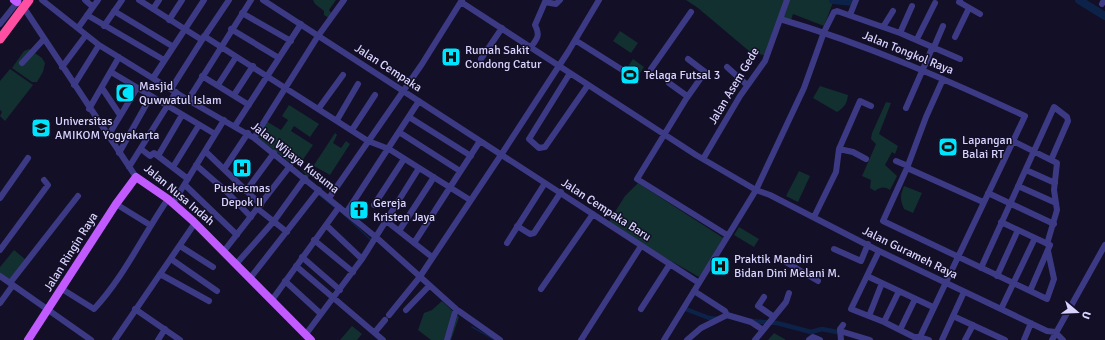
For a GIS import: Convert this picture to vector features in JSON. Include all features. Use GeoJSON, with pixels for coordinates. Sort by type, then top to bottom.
{"type":"FeatureCollection","features":[{"type":"Feature","properties":{"kind":"highway"},"geometry":{"type":"LineString","coordinates":[[0,39],[29,0]]}},
{"type":"Feature","properties":{"kind":"highway"},"geometry":{"type":"LineString","coordinates":[[0,30],[18,1]]}},
{"type":"Feature","properties":{"kind":"main road","name":"Jalan Nusa Indah"},"geometry":{"type":"LineString","coordinates":[[136,177],[171,201],[195,223],[251,277],[308,338]]}},
{"type":"Feature","properties":{"kind":"main road","name":"Jalan Ringin Raya"},"geometry":{"type":"LineString","coordinates":[[28,340],[116,204],[136,177]]}},
{"type":"Feature","properties":{"kind":"street"},"geometry":{"type":"LineString","coordinates":[[0,45],[34,0]]}},
{"type":"Feature","properties":{"kind":"street","name":"Jalan Wijaya Kusuma"},"geometry":{"type":"LineString","coordinates":[[42,0],[100,45],[188,100],[248,133],[290,166],[304,180],[329,198],[338,209],[346,213],[376,238],[456,310],[500,340]]}},
{"type":"Feature","properties":{"kind":"street"},"geometry":{"type":"LineString","coordinates":[[85,0],[93,7]]}},
{"type":"Feature","properties":{"kind":"street"},"geometry":{"type":"LineString","coordinates":[[78,28],[98,0]]}},
{"type":"Feature","properties":{"kind":"street"},"geometry":{"type":"LineString","coordinates":[[104,26],[122,0]]}},
{"type":"Feature","properties":{"kind":"street"},"geometry":{"type":"LineString","coordinates":[[139,0],[185,30],[221,47],[253,66],[368,141],[389,149],[470,200]]}},
{"type":"Feature","properties":{"kind":"street"},"geometry":{"type":"LineString","coordinates":[[153,9],[159,0]]}},
{"type":"Feature","properties":{"kind":"street"},"geometry":{"type":"LineString","coordinates":[[169,20],[182,0]]}},
{"type":"Feature","properties":{"kind":"street"},"geometry":{"type":"LineString","coordinates":[[153,78],[172,46],[185,30],[204,0]]}},
{"type":"Feature","properties":{"kind":"street"},"geometry":{"type":"LineString","coordinates":[[129,167],[167,106],[173,90],[203,38],[229,0]]}},
{"type":"Feature","properties":{"kind":"street"},"geometry":{"type":"LineString","coordinates":[[188,100],[231,29],[251,0]]}},
{"type":"Feature","properties":{"kind":"street","name":"Jalan Cempaka"},"geometry":{"type":"LineString","coordinates":[[263,0],[501,155]]}},
{"type":"Feature","properties":{"kind":"street"},"geometry":{"type":"LineString","coordinates":[[254,138],[318,36],[344,0]]}},
{"type":"Feature","properties":{"kind":"street"},"geometry":{"type":"LineString","coordinates":[[532,47],[538,36],[539,32],[535,24],[544,1],[556,4],[560,0]]}},
{"type":"Feature","properties":{"kind":"street"},"geometry":{"type":"LineString","coordinates":[[375,332],[419,278],[559,66],[599,0]]}},
{"type":"Feature","properties":{"kind":"street","name":"Jalan Asem Gede"},"geometry":{"type":"LineString","coordinates":[[703,159],[747,85],[765,61],[787,0]]}},
{"type":"Feature","properties":{"kind":"street"},"geometry":{"type":"LineString","coordinates":[[850,15],[856,0]]}},
{"type":"Feature","properties":{"kind":"street"},"geometry":{"type":"LineString","coordinates":[[0,24],[18,1]]}},
{"type":"Feature","properties":{"kind":"street"},"geometry":{"type":"LineString","coordinates":[[329,198],[403,91],[462,1]]}},
{"type":"Feature","properties":{"kind":"street","name":"Jalan Gurameh Raya"},"geometry":{"type":"LineString","coordinates":[[462,1],[703,159],[879,251],[1047,331],[1055,332]]}},
{"type":"Feature","properties":{"kind":"street"},"geometry":{"type":"LineString","coordinates":[[958,1],[980,14]]}},
{"type":"Feature","properties":{"kind":"street"},"geometry":{"type":"LineString","coordinates":[[917,39],[935,2]]}},
{"type":"Feature","properties":{"kind":"street"},"geometry":{"type":"LineString","coordinates":[[900,33],[912,6]]}},
{"type":"Feature","properties":{"kind":"street"},"geometry":{"type":"LineString","coordinates":[[955,37],[969,8]]}},
{"type":"Feature","properties":{"kind":"street","name":"Jalan Nusa Indah"},"geometry":{"type":"LineString","coordinates":[[26,11],[136,177]]}},
{"type":"Feature","properties":{"kind":"street"},"geometry":{"type":"LineString","coordinates":[[114,11],[172,46]]}},
{"type":"Feature","properties":{"kind":"street"},"geometry":{"type":"LineString","coordinates":[[664,340],[757,188],[804,88],[824,32],[836,11],[917,39],[960,59]]}},
{"type":"Feature","properties":{"kind":"street"},"geometry":{"type":"LineString","coordinates":[[883,27],[893,11]]}},
{"type":"Feature","properties":{"kind":"street"},"geometry":{"type":"LineString","coordinates":[[651,69],[691,12]]}},
{"type":"Feature","properties":{"kind":"street"},"geometry":{"type":"LineString","coordinates":[[242,13],[291,41]]}},
{"type":"Feature","properties":{"kind":"street"},"geometry":{"type":"LineString","coordinates":[[87,15],[164,60]]}},
{"type":"Feature","properties":{"kind":"street","name":"Jalan Tongkol Raya"},"geometry":{"type":"LineString","coordinates":[[780,19],[824,32],[896,58],[1025,116],[1013,141]]}},
{"type":"Feature","properties":{"kind":"street"},"geometry":{"type":"LineString","coordinates":[[235,126],[301,24]]}},
{"type":"Feature","properties":{"kind":"street"},"geometry":{"type":"LineString","coordinates":[[906,108],[943,26]]}},
{"type":"Feature","properties":{"kind":"street"},"geometry":{"type":"LineString","coordinates":[[481,59],[502,28]]}},
{"type":"Feature","properties":{"kind":"street"},"geometry":{"type":"LineString","coordinates":[[231,29],[279,58]]}},
{"type":"Feature","properties":{"kind":"street"},"geometry":{"type":"LineString","coordinates":[[62,67],[86,35]]}},
{"type":"Feature","properties":{"kind":"street"},"geometry":{"type":"LineString","coordinates":[[22,63],[44,39]]}},
{"type":"Feature","properties":{"kind":"street"},"geometry":{"type":"LineString","coordinates":[[575,40],[624,71]]}},
{"type":"Feature","properties":{"kind":"street"},"geometry":{"type":"LineString","coordinates":[[74,85],[100,45]]}},
{"type":"Feature","properties":{"kind":"street"},"geometry":{"type":"LineString","coordinates":[[90,109],[119,57]]}},
{"type":"Feature","properties":{"kind":"street"},"geometry":{"type":"LineString","coordinates":[[218,85],[236,57]]}},
{"type":"Feature","properties":{"kind":"street"},"geometry":{"type":"LineString","coordinates":[[688,59],[705,72],[688,96],[637,179],[727,235]]}},
{"type":"Feature","properties":{"kind":"street"},"geometry":{"type":"LineString","coordinates":[[234,95],[253,66]]}},
{"type":"Feature","properties":{"kind":"street"},"geometry":{"type":"LineString","coordinates":[[727,67],[747,85]]}},
{"type":"Feature","properties":{"kind":"street"},"geometry":{"type":"LineString","coordinates":[[111,72],[215,134]]}},
{"type":"Feature","properties":{"kind":"street"},"geometry":{"type":"LineString","coordinates":[[570,73],[529,139],[539,148],[546,147],[588,85]]}},
{"type":"Feature","properties":{"kind":"street"},"geometry":{"type":"LineString","coordinates":[[318,108],[343,74]]}},
{"type":"Feature","properties":{"kind":"street"},"geometry":{"type":"LineString","coordinates":[[202,76],[249,105]]}},
{"type":"Feature","properties":{"kind":"street"},"geometry":{"type":"LineString","coordinates":[[943,79],[926,116],[908,167],[882,221],[1047,299],[1054,279],[1048,247],[1035,238],[1001,222]]}},
{"type":"Feature","properties":{"kind":"street"},"geometry":{"type":"LineString","coordinates":[[669,83],[688,96]]}},
{"type":"Feature","properties":{"kind":"street"},"geometry":{"type":"LineString","coordinates":[[337,120],[358,84]]}},
{"type":"Feature","properties":{"kind":"street"},"geometry":{"type":"LineString","coordinates":[[102,88],[120,115]]}},
{"type":"Feature","properties":{"kind":"street"},"geometry":{"type":"LineString","coordinates":[[108,136],[137,88]]}},
{"type":"Feature","properties":{"kind":"street"},"geometry":{"type":"LineString","coordinates":[[352,130],[375,95]]}},
{"type":"Feature","properties":{"kind":"street"},"geometry":{"type":"LineString","coordinates":[[119,153],[151,96]]}},
{"type":"Feature","properties":{"kind":"street"},"geometry":{"type":"LineString","coordinates":[[346,213],[389,149],[418,101]]}},
{"type":"Feature","properties":{"kind":"street"},"geometry":{"type":"LineString","coordinates":[[814,217],[836,172],[839,149],[860,101],[871,106]]}},
{"type":"Feature","properties":{"kind":"street"},"geometry":{"type":"LineString","coordinates":[[981,268],[1054,107],[1067,117],[1068,121],[1051,160]]}},
{"type":"Feature","properties":{"kind":"street"},"geometry":{"type":"LineString","coordinates":[[158,156],[182,115]]}},
{"type":"Feature","properties":{"kind":"street"},"geometry":{"type":"LineString","coordinates":[[409,117],[471,156]]}},
{"type":"Feature","properties":{"kind":"street"},"geometry":{"type":"LineString","coordinates":[[62,289],[94,310],[124,271],[150,225],[185,185],[224,120]]}},
{"type":"Feature","properties":{"kind":"street"},"geometry":{"type":"LineString","coordinates":[[173,167],[199,125]]}},
{"type":"Feature","properties":{"kind":"street"},"geometry":{"type":"LineString","coordinates":[[399,132],[460,171]]}},
{"type":"Feature","properties":{"kind":"street"},"geometry":{"type":"LineString","coordinates":[[224,169],[248,133]]}},
{"type":"Feature","properties":{"kind":"street"},"geometry":{"type":"LineString","coordinates":[[414,243],[480,141]]}},
{"type":"Feature","properties":{"kind":"street"},"geometry":{"type":"LineString","coordinates":[[920,337],[1013,141],[1057,163],[1054,183],[1057,210],[1048,247],[1030,291]]}},
{"type":"Feature","properties":{"kind":"street"},"geometry":{"type":"LineString","coordinates":[[839,149],[853,152],[866,159]]}},
{"type":"Feature","properties":{"kind":"street"},"geometry":{"type":"LineString","coordinates":[[141,150],[150,156],[153,153],[158,156],[188,179]]}},
{"type":"Feature","properties":{"kind":"street"},"geometry":{"type":"LineString","coordinates":[[205,151],[246,190],[274,221],[287,232]]}},
{"type":"Feature","properties":{"kind":"street"},"geometry":{"type":"LineString","coordinates":[[246,190],[274,153]]}},
{"type":"Feature","properties":{"kind":"street","name":"Jalan Cempaka Baru"},"geometry":{"type":"LineString","coordinates":[[501,155],[561,192],[699,283]]}},
{"type":"Feature","properties":{"kind":"street"},"geometry":{"type":"LineString","coordinates":[[0,198],[28,158]]}},
{"type":"Feature","properties":{"kind":"street"},"geometry":{"type":"LineString","coordinates":[[374,205],[404,159]]}},
{"type":"Feature","properties":{"kind":"street"},"geometry":{"type":"LineString","coordinates":[[896,161],[983,202]]}},
{"type":"Feature","properties":{"kind":"street"},"geometry":{"type":"LineString","coordinates":[[196,165],[227,192],[251,217]]}},
{"type":"Feature","properties":{"kind":"street"},"geometry":{"type":"LineString","coordinates":[[224,251],[260,207],[290,166]]}},
{"type":"Feature","properties":{"kind":"street"},"geometry":{"type":"LineString","coordinates":[[308,338],[321,314],[340,290],[376,238],[385,220],[419,168]]}},
{"type":"Feature","properties":{"kind":"street"},"geometry":{"type":"LineString","coordinates":[[1026,170],[1054,183]]}},
{"type":"Feature","properties":{"kind":"street"},"geometry":{"type":"LineString","coordinates":[[399,231],[434,177]]}},
{"type":"Feature","properties":{"kind":"street"},"geometry":{"type":"LineString","coordinates":[[0,250],[48,185],[44,180]]}},
{"type":"Feature","properties":{"kind":"street"},"geometry":{"type":"LineString","coordinates":[[237,264],[274,221],[304,180]]}},
{"type":"Feature","properties":{"kind":"street"},"geometry":{"type":"LineString","coordinates":[[507,242],[545,183]]}},
{"type":"Feature","properties":{"kind":"street"},"geometry":{"type":"LineString","coordinates":[[185,185],[237,235]]}},
{"type":"Feature","properties":{"kind":"street"},"geometry":{"type":"LineString","coordinates":[[1018,186],[1056,203]]}},
{"type":"Feature","properties":{"kind":"street"},"geometry":{"type":"LineString","coordinates":[[251,277],[318,191]]}},
{"type":"Feature","properties":{"kind":"street"},"geometry":{"type":"LineString","coordinates":[[517,226],[530,234],[534,233],[561,192]]}},
{"type":"Feature","properties":{"kind":"street"},"geometry":{"type":"LineString","coordinates":[[988,193],[1054,224]]}},
{"type":"Feature","properties":{"kind":"street"},"geometry":{"type":"LineString","coordinates":[[0,303],[11,284],[78,196]]}},
{"type":"Feature","properties":{"kind":"street"},"geometry":{"type":"LineString","coordinates":[[116,204],[150,225]]}},
{"type":"Feature","properties":{"kind":"street"},"geometry":{"type":"LineString","coordinates":[[272,300],[314,240],[338,209]]}},
{"type":"Feature","properties":{"kind":"street"},"geometry":{"type":"LineString","coordinates":[[541,289],[593,214]]}},
{"type":"Feature","properties":{"kind":"street"},"geometry":{"type":"LineString","coordinates":[[385,220],[432,257]]}},
{"type":"Feature","properties":{"kind":"street"},"geometry":{"type":"LineString","coordinates":[[115,340],[195,223]]}},
{"type":"Feature","properties":{"kind":"street"},"geometry":{"type":"LineString","coordinates":[[326,225],[362,259]]}},
{"type":"Feature","properties":{"kind":"street"},"geometry":{"type":"LineString","coordinates":[[997,276],[1018,230]]}},
{"type":"Feature","properties":{"kind":"street"},"geometry":{"type":"LineString","coordinates":[[1001,309],[1035,238]]}},
{"type":"Feature","properties":{"kind":"street"},"geometry":{"type":"LineString","coordinates":[[314,240],[352,272]]}},
{"type":"Feature","properties":{"kind":"street"},"geometry":{"type":"LineString","coordinates":[[834,249],[861,261],[868,244]]}},
{"type":"Feature","properties":{"kind":"street"},"geometry":{"type":"LineString","coordinates":[[1052,340],[1055,332],[1105,245]]}},
{"type":"Feature","properties":{"kind":"street"},"geometry":{"type":"LineString","coordinates":[[180,246],[213,267]]}},
{"type":"Feature","properties":{"kind":"street"},"geometry":{"type":"LineString","coordinates":[[581,340],[641,246]]}},
{"type":"Feature","properties":{"kind":"street"},"geometry":{"type":"LineString","coordinates":[[879,251],[851,309],[884,322],[914,337],[929,340]]}},
{"type":"Feature","properties":{"kind":"street"},"geometry":{"type":"LineString","coordinates":[[302,257],[340,290]]}},
{"type":"Feature","properties":{"kind":"street"},"geometry":{"type":"LineString","coordinates":[[171,259],[217,291]]}},
{"type":"Feature","properties":{"kind":"street"},"geometry":{"type":"LineString","coordinates":[[784,261],[818,281]]}},
{"type":"Feature","properties":{"kind":"street"},"geometry":{"type":"LineString","coordinates":[[641,310],[670,264]]}},
{"type":"Feature","properties":{"kind":"street"},"geometry":{"type":"LineString","coordinates":[[296,266],[333,299],[384,340]]}},
{"type":"Feature","properties":{"kind":"street"},"geometry":{"type":"LineString","coordinates":[[160,274],[209,301]]}},
{"type":"Feature","properties":{"kind":"street"},"geometry":{"type":"LineString","coordinates":[[0,276],[91,340]]}},
{"type":"Feature","properties":{"kind":"street"},"geometry":{"type":"LineString","coordinates":[[868,276],[933,307]]}},
{"type":"Feature","properties":{"kind":"street"},"geometry":{"type":"LineString","coordinates":[[285,281],[321,314]]}},
{"type":"Feature","properties":{"kind":"street"},"geometry":{"type":"LineString","coordinates":[[869,316],[882,282]]}},
{"type":"Feature","properties":{"kind":"street"},"geometry":{"type":"LineString","coordinates":[[406,310],[429,286]]}},
{"type":"Feature","properties":{"kind":"street"},"geometry":{"type":"LineString","coordinates":[[694,291],[725,311],[727,315],[751,322],[763,330]]}},
{"type":"Feature","properties":{"kind":"street"},"geometry":{"type":"LineString","coordinates":[[884,322],[899,291]]}},
{"type":"Feature","properties":{"kind":"street"},"geometry":{"type":"LineString","coordinates":[[942,340],[964,292]]}},
{"type":"Feature","properties":{"kind":"street"},"geometry":{"type":"LineString","coordinates":[[755,340],[786,302],[789,294]]}},
{"type":"Feature","properties":{"kind":"street"},"geometry":{"type":"LineString","coordinates":[[764,297],[758,306],[774,318]]}},
{"type":"Feature","properties":{"kind":"street"},"geometry":{"type":"LineString","coordinates":[[900,330],[915,299]]}},
{"type":"Feature","properties":{"kind":"street"},"geometry":{"type":"LineString","coordinates":[[135,309],[180,340]]}},
{"type":"Feature","properties":{"kind":"street"},"geometry":{"type":"LineString","coordinates":[[447,340],[456,310]]}},
{"type":"Feature","properties":{"kind":"street"},"geometry":{"type":"LineString","coordinates":[[688,340],[701,328],[727,315]]}},
{"type":"Feature","properties":{"kind":"street"},"geometry":{"type":"LineString","coordinates":[[953,316],[973,325],[993,337],[1005,340]]}},
{"type":"Feature","properties":{"kind":"street"},"geometry":{"type":"LineString","coordinates":[[1024,340],[1031,323]]}},
{"type":"Feature","properties":{"kind":"street"},"geometry":{"type":"LineString","coordinates":[[841,340],[840,332],[843,324]]}},
{"type":"Feature","properties":{"kind":"street"},"geometry":{"type":"LineString","coordinates":[[965,340],[973,325]]}},
{"type":"Feature","properties":{"kind":"street"},"geometry":{"type":"LineString","coordinates":[[158,340],[164,329]]}},
{"type":"Feature","properties":{"kind":"street"},"geometry":{"type":"LineString","coordinates":[[840,332],[865,339]]}},
{"type":"Feature","properties":{"kind":"street"},"geometry":{"type":"LineString","coordinates":[[1055,332],[1063,340]]}},
{"type":"Feature","properties":{"kind":"street"},"geometry":{"type":"LineString","coordinates":[[809,340],[813,337],[820,340]]}},
{"type":"Feature","properties":{"kind":"green space"},"geometry":{"type":"Polygon","coordinates":[[[313,0],[336,0],[329,10],[332,14],[329,18],[324,15],[324,11],[315,4],[313,0]]]}},
{"type":"Feature","properties":{"kind":"green space"},"geometry":{"type":"Polygon","coordinates":[[[686,0],[785,0],[767,56],[749,51],[698,8],[686,0]]]}},
{"type":"Feature","properties":{"kind":"green space"},"geometry":{"type":"Polygon","coordinates":[[[788,0],[834,0],[824,26],[793,14],[790,23],[781,19],[788,0]]]}},
{"type":"Feature","properties":{"kind":"green space"},"geometry":{"type":"Polygon","coordinates":[[[620,31],[638,43],[631,53],[613,41],[620,31]]]}},
{"type":"Feature","properties":{"kind":"green space"},"geometry":{"type":"Polygon","coordinates":[[[29,49],[42,58],[45,63],[43,72],[37,82],[32,82],[12,68],[24,51],[29,49]]]}},
{"type":"Feature","properties":{"kind":"green space"},"geometry":{"type":"Polygon","coordinates":[[[633,59],[644,67],[632,85],[621,77],[633,59]]]}},
{"type":"Feature","properties":{"kind":"green space"},"geometry":{"type":"Polygon","coordinates":[[[10,69],[33,85],[5,121],[0,116],[2,112],[0,110],[0,81],[10,69]]]}},
{"type":"Feature","properties":{"kind":"green space"},"geometry":{"type":"Polygon","coordinates":[[[820,86],[848,95],[844,107],[837,112],[813,98],[820,86]]]}},
{"type":"Feature","properties":{"kind":"green space"},"geometry":{"type":"Polygon","coordinates":[[[886,102],[891,103],[879,134],[898,146],[895,154],[892,152],[885,165],[897,176],[890,190],[882,188],[875,191],[870,188],[871,180],[862,176],[876,144],[871,139],[872,133],[886,102]]]}},
{"type":"Feature","properties":{"kind":"green space"},"geometry":{"type":"Polygon","coordinates":[[[289,105],[319,124],[310,137],[294,126],[291,131],[313,145],[300,164],[295,161],[292,164],[256,136],[266,121],[281,130],[288,120],[282,116],[289,105]]]}},
{"type":"Feature","properties":{"kind":"green space"},"geometry":{"type":"Polygon","coordinates":[[[335,133],[337,135],[333,143],[341,148],[346,141],[350,144],[330,175],[314,166],[309,177],[302,171],[308,162],[314,165],[335,133]]]}},
{"type":"Feature","properties":{"kind":"green space","name":"Lapangan Balai RT"},"geometry":{"type":"Polygon","coordinates":[[[943,141],[956,147],[953,154],[940,148],[943,141]]]}},
{"type":"Feature","properties":{"kind":"green space"},"geometry":{"type":"Polygon","coordinates":[[[799,171],[810,176],[798,202],[786,196],[799,171]]]}},
{"type":"Feature","properties":{"kind":"green space"},"geometry":{"type":"Polygon","coordinates":[[[638,183],[725,239],[699,277],[608,223],[625,196],[638,183]]]}},
{"type":"Feature","properties":{"kind":"green space"},"geometry":{"type":"Polygon","coordinates":[[[904,186],[922,193],[913,213],[904,209],[901,200],[904,186]]]}},
{"type":"Feature","properties":{"kind":"green space"},"geometry":{"type":"Polygon","coordinates":[[[739,227],[759,239],[754,247],[734,235],[739,227]]]}},
{"type":"Feature","properties":{"kind":"green space"},"geometry":{"type":"Polygon","coordinates":[[[14,250],[26,260],[7,283],[0,276],[0,267],[14,250]]]}},
{"type":"Feature","properties":{"kind":"green space"},"geometry":{"type":"Polygon","coordinates":[[[442,301],[459,317],[451,340],[431,340],[418,330],[424,313],[432,310],[442,301]]]}},
{"type":"Feature","properties":{"kind":"green space"},"geometry":{"type":"Polygon","coordinates":[[[352,326],[362,334],[357,340],[340,340],[352,326]]]}},
{"type":"Feature","properties":{"kind":"green space"},"geometry":{"type":"Polygon","coordinates":[[[774,333],[786,340],[768,340],[774,333]]]}},
{"type":"Feature","properties":{"kind":"waterway"},"geometry":{"type":"LineString","coordinates":[[833,0],[853,2]]}},
{"type":"Feature","properties":{"kind":"waterway"},"geometry":{"type":"LineString","coordinates":[[1079,0],[1105,16]]}},
{"type":"Feature","properties":{"kind":"waterway"},"geometry":{"type":"LineString","coordinates":[[318,194],[334,207]]}},
{"type":"Feature","properties":{"kind":"waterway"},"geometry":{"type":"LineString","coordinates":[[340,211],[371,240]]}},
{"type":"Feature","properties":{"kind":"waterway"},"geometry":{"type":"LineString","coordinates":[[683,308],[709,318],[718,319]]}},
{"type":"Feature","properties":{"kind":"waterway"},"geometry":{"type":"LineString","coordinates":[[750,321],[777,323],[811,332],[822,329],[842,333]]}},
{"type":"Feature","properties":{"kind":"waterway"},"geometry":{"type":"LineString","coordinates":[[472,327],[495,340]]}},
{"type":"Feature","properties":{"kind":"place","name":"Rumah Sakit Condong Catur"},"geometry":{"type":"Point","coordinates":[451,57]}},
{"type":"Feature","properties":{"kind":"place","name":"Telaga Futsal 3"},"geometry":{"type":"Point","coordinates":[630,75]}},
{"type":"Feature","properties":{"kind":"place","name":"Masjid Quwwatul Islam"},"geometry":{"type":"Point","coordinates":[125,93]}},
{"type":"Feature","properties":{"kind":"place","name":"Universitas AMIKOM Yogyakarta"},"geometry":{"type":"Point","coordinates":[41,128]}},
{"type":"Feature","properties":{"kind":"place","name":"Lapangan Balai RT"},"geometry":{"type":"Point","coordinates":[948,147]}},
{"type":"Feature","properties":{"kind":"place","name":"Puskesmas Depok II"},"geometry":{"type":"Point","coordinates":[242,168]}},
{"type":"Feature","properties":{"kind":"place","name":"Gereja Kristen Jaya"},"geometry":{"type":"Point","coordinates":[359,210]}},
{"type":"Feature","properties":{"kind":"place","name":"Praktik Mandiri Bidan Dini Melani M."},"geometry":{"type":"Point","coordinates":[720,266]}}]}
